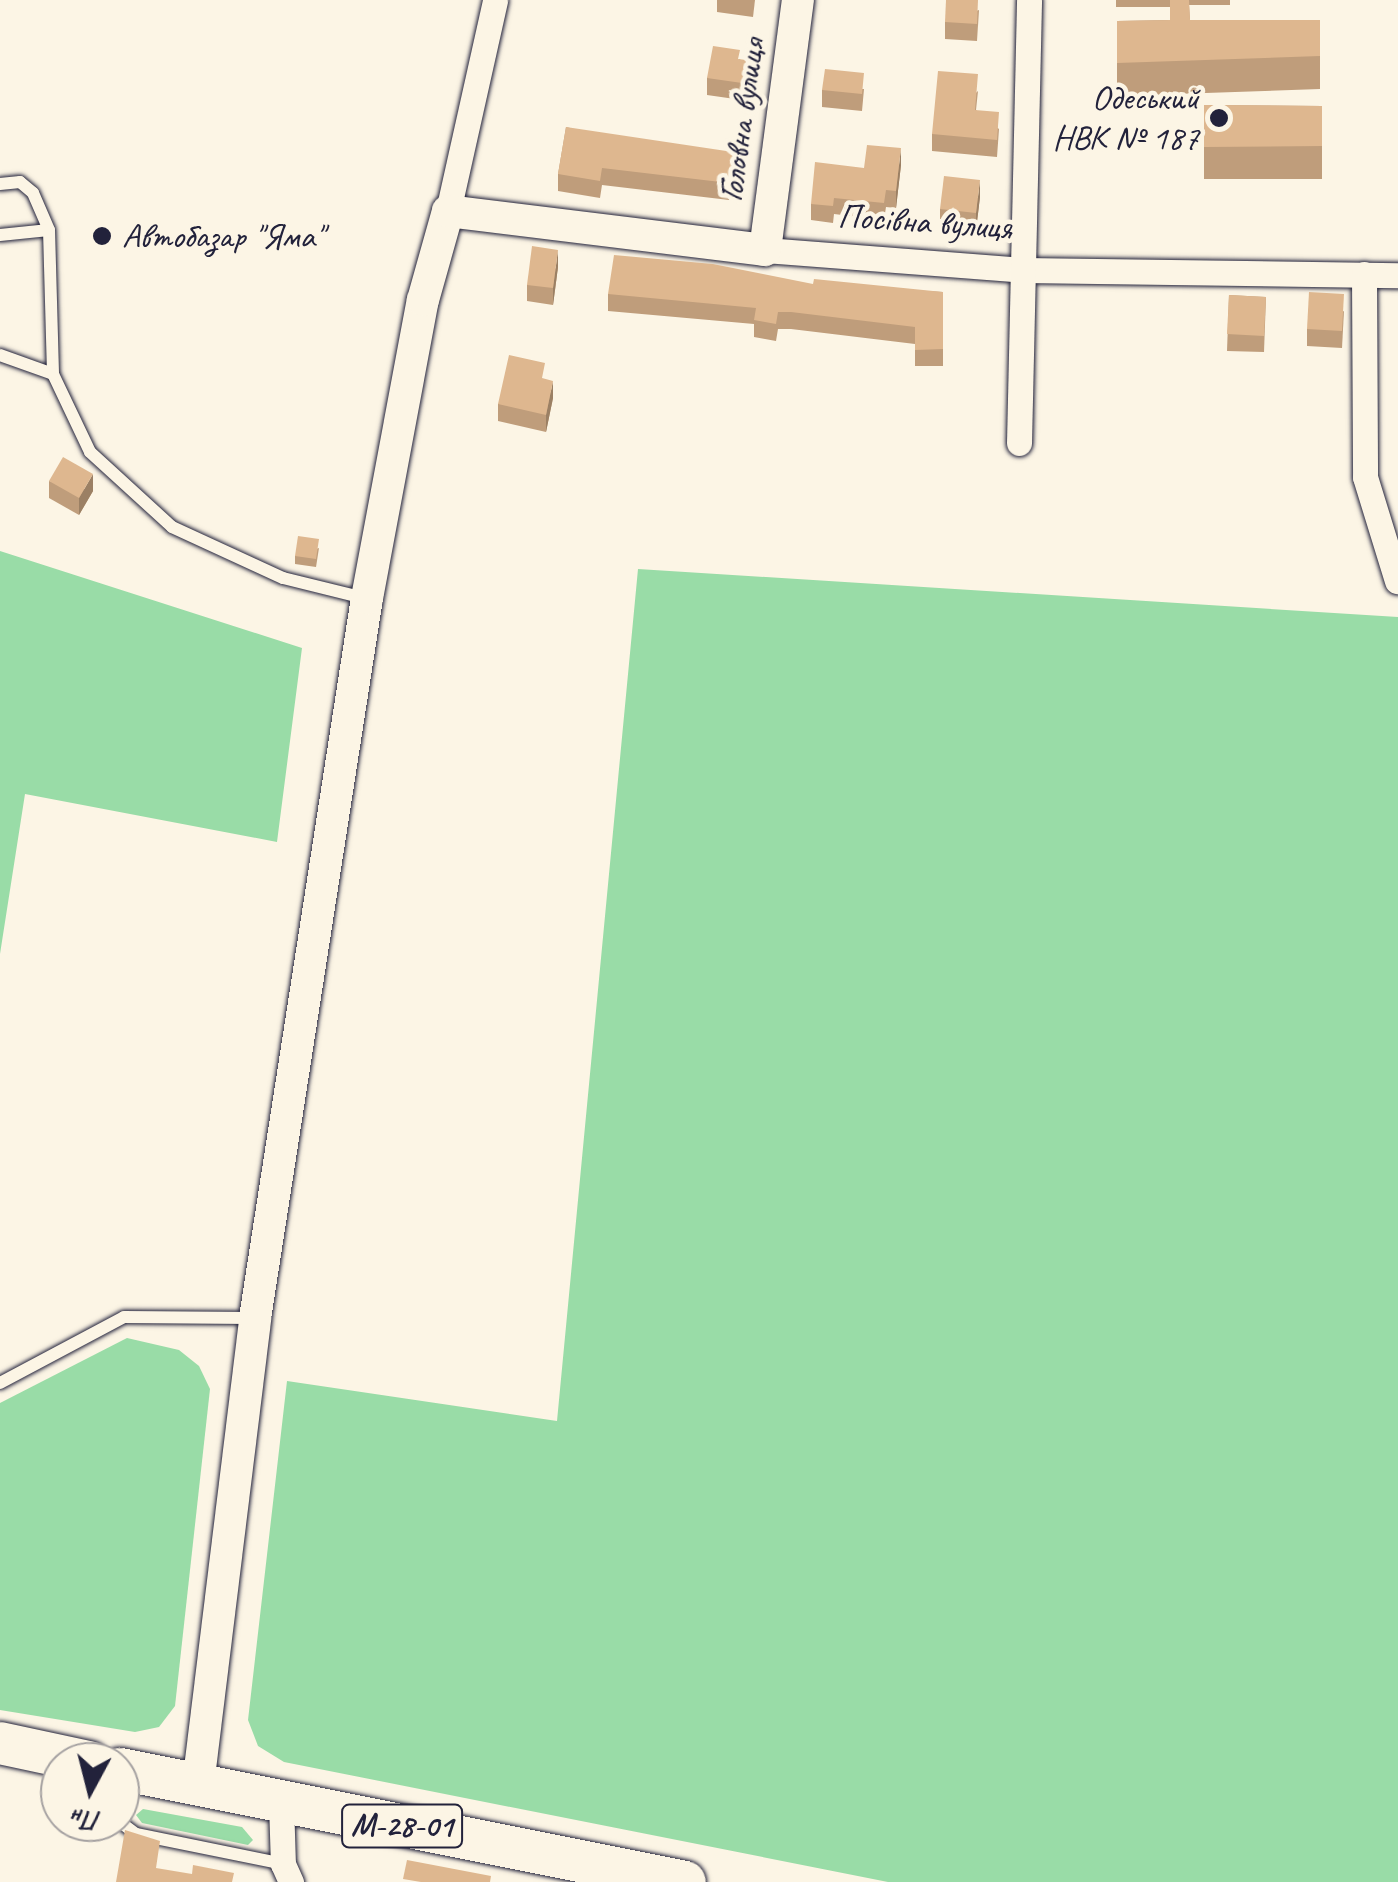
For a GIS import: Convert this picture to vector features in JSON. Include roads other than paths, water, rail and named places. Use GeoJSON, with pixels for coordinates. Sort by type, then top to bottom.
{"type":"FeatureCollection","features":[{"type":"Feature","properties":{"kind":"highway"},"geometry":{"type":"LineString","coordinates":[[0,1743],[40,1753]]}},
{"type":"Feature","properties":{"kind":"highway","name":"М-28-01"},"geometry":{"type":"LineString","coordinates":[[140,1772],[685,1882]]}},
{"type":"Feature","properties":{"kind":"street"},"geometry":{"type":"LineString","coordinates":[[198,1785],[255,1318],[367,598],[419,320],[448,211],[495,0]]}},
{"type":"Feature","properties":{"kind":"street","name":"Головна вулиця"},"geometry":{"type":"LineString","coordinates":[[765,250],[798,0]]}},
{"type":"Feature","properties":{"kind":"street"},"geometry":{"type":"LineString","coordinates":[[1019,443],[1029,0]]}},
{"type":"Feature","properties":{"kind":"street","name":"Посівна вулиця"},"geometry":{"type":"LineString","coordinates":[[448,211],[765,250],[1023,270],[1398,275]]}},
{"type":"Feature","properties":{"kind":"street"},"geometry":{"type":"LineString","coordinates":[[1364,274],[1365,478],[1397,580]]}},
{"type":"Feature","properties":{"kind":"street"},"geometry":{"type":"LineString","coordinates":[[282,1802],[287,1873]]}},
{"type":"Feature","properties":{"kind":"lane"},"geometry":{"type":"LineString","coordinates":[[0,184],[20,182],[33,192],[49,230],[54,374],[90,452],[172,527],[283,578],[367,598]]}},
{"type":"Feature","properties":{"kind":"lane"},"geometry":{"type":"LineString","coordinates":[[0,234],[49,230]]}},
{"type":"Feature","properties":{"kind":"lane"},"geometry":{"type":"LineString","coordinates":[[0,356],[54,374]]}},
{"type":"Feature","properties":{"kind":"lane"},"geometry":{"type":"LineString","coordinates":[[0,1383],[124,1317],[255,1318]]}},
{"type":"Feature","properties":{"kind":"lane"},"geometry":{"type":"LineString","coordinates":[[140,1835],[287,1873]]}},
{"type":"Feature","properties":{"kind":"place","name":"Одеський НВК № 187"},"geometry":{"type":"Point","coordinates":[1219,118]}},
{"type":"Feature","properties":{"kind":"place","name":"Автобазар \"Яма\""},"geometry":{"type":"Point","coordinates":[102,236]}}]}
